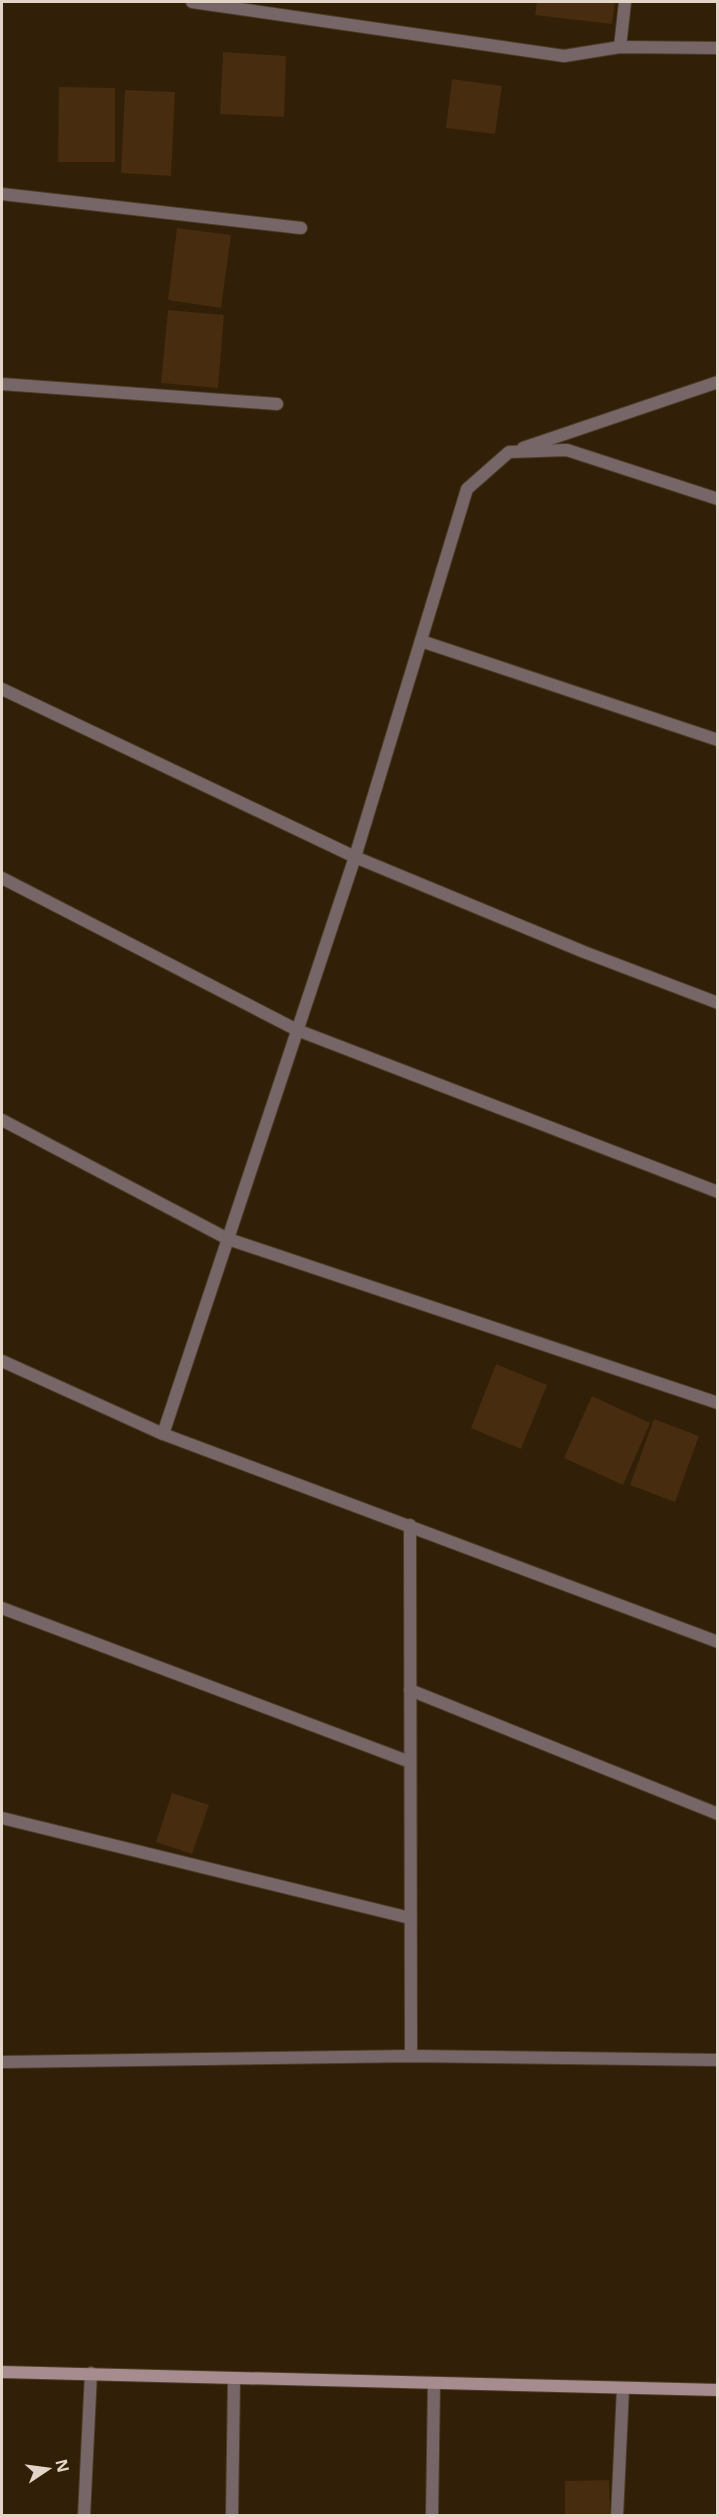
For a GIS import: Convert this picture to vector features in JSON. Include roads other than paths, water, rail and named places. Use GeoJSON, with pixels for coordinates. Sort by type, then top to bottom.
{"type":"FeatureCollection","features":[{"type":"Feature","properties":{"kind":"street"},"geometry":{"type":"LineString","coordinates":[[192,2],[564,56],[620,46],[717,48]]}},
{"type":"Feature","properties":{"kind":"street"},"geometry":{"type":"LineString","coordinates":[[620,46],[625,2]]}},
{"type":"Feature","properties":{"kind":"street"},"geometry":{"type":"LineString","coordinates":[[2,194],[301,228]]}},
{"type":"Feature","properties":{"kind":"street"},"geometry":{"type":"LineString","coordinates":[[163,1434],[355,857],[467,489],[509,452],[717,381]]}},
{"type":"Feature","properties":{"kind":"street"},"geometry":{"type":"LineString","coordinates":[[2,384],[276,404]]}},
{"type":"Feature","properties":{"kind":"street"},"geometry":{"type":"LineString","coordinates":[[509,452],[567,450],[717,499]]}},
{"type":"Feature","properties":{"kind":"street"},"geometry":{"type":"LineString","coordinates":[[421,641],[717,740]]}},
{"type":"Feature","properties":{"kind":"street"},"geometry":{"type":"LineString","coordinates":[[2,688],[355,857],[584,952],[717,1003]]}},
{"type":"Feature","properties":{"kind":"street"},"geometry":{"type":"LineString","coordinates":[[2,878],[297,1030],[717,1192]]}},
{"type":"Feature","properties":{"kind":"street"},"geometry":{"type":"LineString","coordinates":[[2,1120],[228,1239],[717,1403]]}},
{"type":"Feature","properties":{"kind":"street"},"geometry":{"type":"LineString","coordinates":[[2,1361],[163,1434],[717,1642]]}},
{"type":"Feature","properties":{"kind":"street"},"geometry":{"type":"LineString","coordinates":[[410,1526],[411,2056]]}},
{"type":"Feature","properties":{"kind":"street"},"geometry":{"type":"LineString","coordinates":[[2,1608],[410,1762]]}},
{"type":"Feature","properties":{"kind":"street"},"geometry":{"type":"LineString","coordinates":[[410,1690],[717,1814]]}},
{"type":"Feature","properties":{"kind":"street"},"geometry":{"type":"LineString","coordinates":[[2,1818],[410,1918]]}},
{"type":"Feature","properties":{"kind":"street"},"geometry":{"type":"LineString","coordinates":[[2,2062],[411,2056],[717,2061]]}},
{"type":"Feature","properties":{"kind":"street"},"geometry":{"type":"LineString","coordinates":[[2,2372],[717,2390]]}},
{"type":"Feature","properties":{"kind":"street"},"geometry":{"type":"LineString","coordinates":[[84,2516],[91,2373]]}},
{"type":"Feature","properties":{"kind":"street"},"geometry":{"type":"LineString","coordinates":[[232,2516],[234,2378]]}},
{"type":"Feature","properties":{"kind":"street"},"geometry":{"type":"LineString","coordinates":[[432,2516],[434,2383]]}},
{"type":"Feature","properties":{"kind":"street"},"geometry":{"type":"LineString","coordinates":[[617,2516],[623,2388]]}}]}
